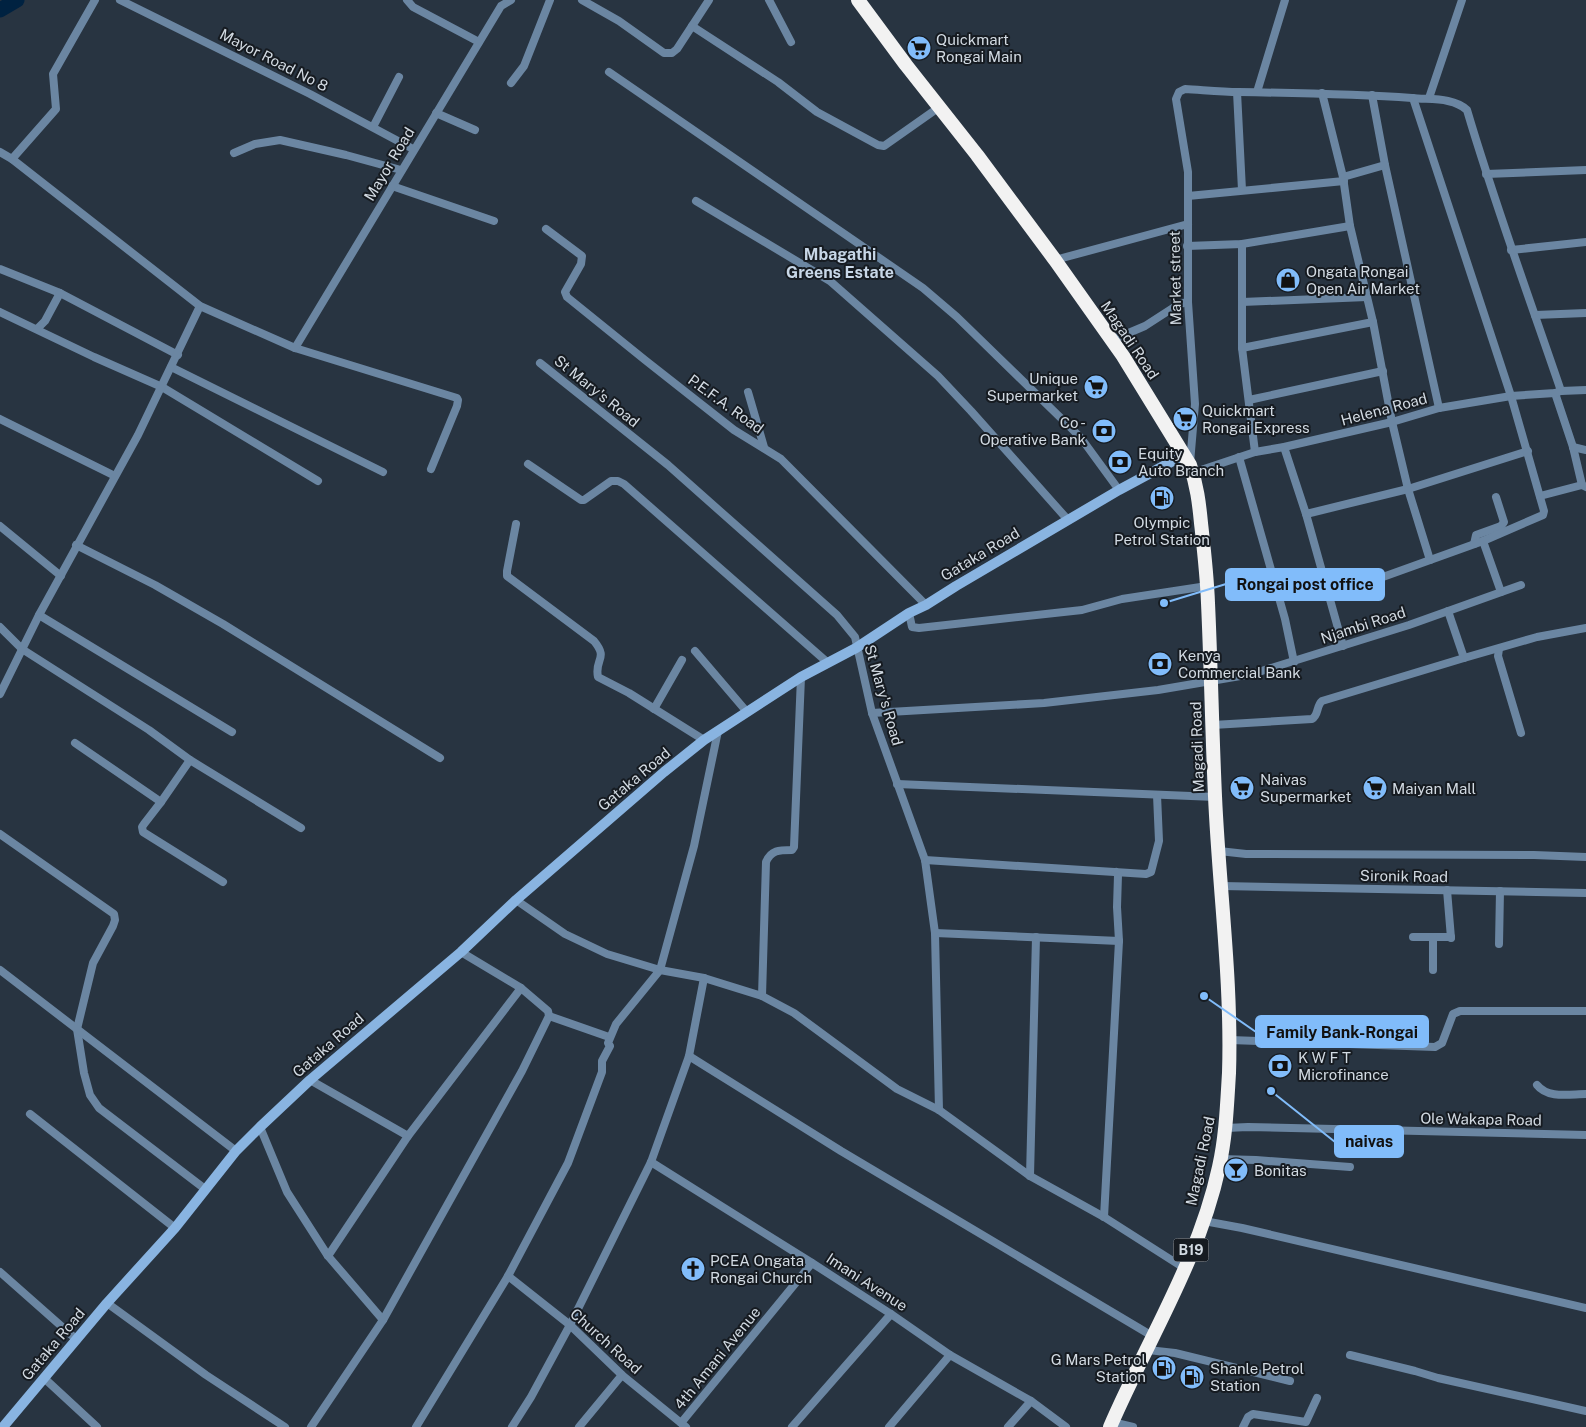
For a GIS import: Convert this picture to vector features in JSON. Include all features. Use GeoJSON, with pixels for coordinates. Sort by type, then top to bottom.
{"type":"FeatureCollection","features":[{"type":"Feature","properties":{"kind":"highway","name":"Magadi Road"},"geometry":{"type":"LineString","coordinates":[[858,0],[938,108],[977,154],[1112,340],[1189,464],[1197,484],[1207,586],[1215,796],[1230,1040],[1226,1128],[1214,1189],[1204,1221],[1151,1343],[1111,1424]]}},
{"type":"Feature","properties":{"kind":"street"},"geometry":{"type":"LineString","coordinates":[[12,159],[56,109],[53,74],[95,0]]}},
{"type":"Feature","properties":{"kind":"street","name":"Mayor Road No 8"},"geometry":{"type":"LineString","coordinates":[[120,0],[237,57],[414,149]]}},
{"type":"Feature","properties":{"kind":"street"},"geometry":{"type":"LineString","coordinates":[[407,0],[413,7],[479,42]]}},
{"type":"Feature","properties":{"kind":"street","name":"Mayor Road"},"geometry":{"type":"LineString","coordinates":[[296,348],[501,6],[511,0]]}},
{"type":"Feature","properties":{"kind":"street"},"geometry":{"type":"LineString","coordinates":[[511,82],[524,66],[550,0]]}},
{"type":"Feature","properties":{"kind":"street"},"geometry":{"type":"LineString","coordinates":[[582,0],[619,21],[664,53],[672,53],[677,49],[710,0]]}},
{"type":"Feature","properties":{"kind":"street"},"geometry":{"type":"LineString","coordinates":[[769,0],[791,42]]}},
{"type":"Feature","properties":{"kind":"street"},"geometry":{"type":"LineString","coordinates":[[1257,92],[1285,0]]}},
{"type":"Feature","properties":{"kind":"street"},"geometry":{"type":"LineString","coordinates":[[1428,98],[1462,0]]}},
{"type":"Feature","properties":{"kind":"street"},"geometry":{"type":"LineString","coordinates":[[692,26],[778,82],[817,112],[878,145],[884,146],[938,108]]}},
{"type":"Feature","properties":{"kind":"street"},"geometry":{"type":"LineString","coordinates":[[609,72],[923,288],[958,317],[1081,438],[1119,490]]}},
{"type":"Feature","properties":{"kind":"street"},"geometry":{"type":"LineString","coordinates":[[373,127],[399,77]]}},
{"type":"Feature","properties":{"kind":"street","name":"Market street"},"geometry":{"type":"LineString","coordinates":[[1189,464],[1195,404],[1188,302],[1188,172],[1176,99],[1179,92],[1186,88],[1237,92]]}},
{"type":"Feature","properties":{"kind":"street"},"geometry":{"type":"LineString","coordinates":[[1242,190],[1237,92],[1322,93],[1428,98],[1456,103],[1467,110],[1511,250],[1535,314],[1584,486],[1540,496]]}},
{"type":"Feature","properties":{"kind":"street"},"geometry":{"type":"LineString","coordinates":[[1322,93],[1344,179],[1350,226],[1373,322],[1392,422],[1408,489],[1430,560]]}},
{"type":"Feature","properties":{"kind":"street"},"geometry":{"type":"LineString","coordinates":[[1372,95],[1385,165],[1439,408]]}},
{"type":"Feature","properties":{"kind":"street"},"geometry":{"type":"LineString","coordinates":[[1330,596],[1483,541],[1544,514],[1511,396],[1413,98]]}},
{"type":"Feature","properties":{"kind":"street"},"geometry":{"type":"LineString","coordinates":[[436,113],[475,130]]}},
{"type":"Feature","properties":{"kind":"street"},"geometry":{"type":"LineString","coordinates":[[234,153],[255,144],[280,140],[346,154],[401,170]]}},
{"type":"Feature","properties":{"kind":"street"},"geometry":{"type":"LineString","coordinates":[[0,152],[12,159],[200,306],[296,348],[457,398],[457,406],[431,469]]}},
{"type":"Feature","properties":{"kind":"street"},"geometry":{"type":"LineString","coordinates":[[1188,196],[1271,189],[1344,179],[1385,165]]}},
{"type":"Feature","properties":{"kind":"street"},"geometry":{"type":"LineString","coordinates":[[1486,174],[1586,170]]}},
{"type":"Feature","properties":{"kind":"street"},"geometry":{"type":"LineString","coordinates":[[392,186],[494,221]]}},
{"type":"Feature","properties":{"kind":"street"},"geometry":{"type":"LineString","coordinates":[[696,201],[830,281],[938,376],[1068,520]]}},
{"type":"Feature","properties":{"kind":"street"},"geometry":{"type":"LineString","coordinates":[[1055,260],[1188,224]]}},
{"type":"Feature","properties":{"kind":"street"},"geometry":{"type":"LineString","coordinates":[[1187,246],[1242,244],[1350,226]]}},
{"type":"Feature","properties":{"kind":"street","name":"P.E.F.A. Road"},"geometry":{"type":"LineString","coordinates":[[546,229],[582,256],[581,264],[566,292],[567,297],[734,430],[781,459],[926,605]]}},
{"type":"Feature","properties":{"kind":"street"},"geometry":{"type":"LineString","coordinates":[[1511,250],[1586,242]]}},
{"type":"Feature","properties":{"kind":"street"},"geometry":{"type":"LineString","coordinates":[[1242,244],[1242,348],[1255,452]]}},
{"type":"Feature","properties":{"kind":"street"},"geometry":{"type":"LineString","coordinates":[[0,269],[60,293],[178,356]]}},
{"type":"Feature","properties":{"kind":"street"},"geometry":{"type":"LineString","coordinates":[[37,329],[45,321],[60,293]]}},
{"type":"Feature","properties":{"kind":"street"},"geometry":{"type":"LineString","coordinates":[[1242,302],[1367,298]]}},
{"type":"Feature","properties":{"kind":"street"},"geometry":{"type":"LineString","coordinates":[[1112,340],[1145,326],[1179,304],[1188,302]]}},
{"type":"Feature","properties":{"kind":"street"},"geometry":{"type":"LineString","coordinates":[[0,694],[39,615],[178,356],[200,306]]}},
{"type":"Feature","properties":{"kind":"street"},"geometry":{"type":"LineString","coordinates":[[0,312],[162,387],[318,481]]}},
{"type":"Feature","properties":{"kind":"street"},"geometry":{"type":"LineString","coordinates":[[1535,314],[1586,313]]}},
{"type":"Feature","properties":{"kind":"street"},"geometry":{"type":"LineString","coordinates":[[1242,348],[1373,322]]}},
{"type":"Feature","properties":{"kind":"street","name":"St Mary's Road"},"geometry":{"type":"LineString","coordinates":[[540,363],[668,465],[837,615],[854,636],[872,713],[925,860],[935,933],[939,1110]]}},
{"type":"Feature","properties":{"kind":"street"},"geometry":{"type":"LineString","coordinates":[[172,367],[383,472]]}},
{"type":"Feature","properties":{"kind":"street"},"geometry":{"type":"LineString","coordinates":[[1249,400],[1383,371]]}},
{"type":"Feature","properties":{"kind":"street","name":"Helena Road"},"geometry":{"type":"LineString","coordinates":[[1189,464],[1239,457],[1284,447],[1392,422],[1439,408],[1511,396],[1586,390]]}},
{"type":"Feature","properties":{"kind":"street"},"geometry":{"type":"LineString","coordinates":[[748,392],[764,447]]}},
{"type":"Feature","properties":{"kind":"street"},"geometry":{"type":"LineString","coordinates":[[0,419],[115,476]]}},
{"type":"Feature","properties":{"kind":"street"},"geometry":{"type":"LineString","coordinates":[[1284,447],[1306,514],[1343,646]]}},
{"type":"Feature","properties":{"kind":"street"},"geometry":{"type":"LineString","coordinates":[[1573,447],[1586,450]]}},
{"type":"Feature","properties":{"kind":"street"},"geometry":{"type":"LineString","coordinates":[[1306,514],[1408,489],[1528,452]]}},
{"type":"Feature","properties":{"kind":"street"},"geometry":{"type":"LineString","coordinates":[[1239,457],[1285,619],[1294,662]]}},
{"type":"Feature","properties":{"kind":"street"},"geometry":{"type":"LineString","coordinates":[[528,464],[581,500],[584,500],[611,481],[618,481],[624,484],[827,662]]}},
{"type":"Feature","properties":{"kind":"street","name":"Gataka Road"},"geometry":{"type":"LineString","coordinates":[[3,1427],[107,1303],[174,1228],[236,1151],[260,1127],[310,1080],[462,952],[516,900],[664,772],[704,740],[802,677],[856,648],[909,612],[926,605],[1119,490],[1189,464]]}},
{"type":"Feature","properties":{"kind":"street"},"geometry":{"type":"LineString","coordinates":[[1474,544],[1476,535],[1503,525],[1504,522],[1496,497]]}},
{"type":"Feature","properties":{"kind":"street"},"geometry":{"type":"LineString","coordinates":[[516,524],[506,571],[507,576],[594,641],[601,649],[602,657],[597,670],[598,677],[704,740]]}},
{"type":"Feature","properties":{"kind":"street"},"geometry":{"type":"LineString","coordinates":[[0,526],[61,576]]}},
{"type":"Feature","properties":{"kind":"street"},"geometry":{"type":"LineString","coordinates":[[1483,541],[1501,592]]}},
{"type":"Feature","properties":{"kind":"street"},"geometry":{"type":"LineString","coordinates":[[76,546],[155,585],[223,624],[440,758]]}},
{"type":"Feature","properties":{"kind":"street","name":"Njambi Road"},"geometry":{"type":"LineString","coordinates":[[872,713],[1044,704],[1211,682],[1252,674],[1343,646],[1521,585]]}},
{"type":"Feature","properties":{"kind":"street"},"geometry":{"type":"LineString","coordinates":[[909,612],[912,627],[919,628],[1082,610],[1122,599],[1207,586]]}},
{"type":"Feature","properties":{"kind":"street"},"geometry":{"type":"LineString","coordinates":[[1448,611],[1464,658]]}},
{"type":"Feature","properties":{"kind":"street"},"geometry":{"type":"LineString","coordinates":[[39,615],[232,732]]}},
{"type":"Feature","properties":{"kind":"street"},"geometry":{"type":"LineString","coordinates":[[0,627],[22,648],[149,730],[190,760],[301,828]]}},
{"type":"Feature","properties":{"kind":"street"},"geometry":{"type":"LineString","coordinates":[[1213,725],[1312,719],[1316,716],[1318,706],[1322,701],[1537,637],[1586,628]]}},
{"type":"Feature","properties":{"kind":"street"},"geometry":{"type":"LineString","coordinates":[[1499,649],[1498,656],[1522,729],[1521,733]]}},
{"type":"Feature","properties":{"kind":"street"},"geometry":{"type":"LineString","coordinates":[[695,651],[747,712]]}},
{"type":"Feature","properties":{"kind":"street"},"geometry":{"type":"LineString","coordinates":[[654,709],[682,660]]}},
{"type":"Feature","properties":{"kind":"street"},"geometry":{"type":"LineString","coordinates":[[762,996],[766,862],[769,855],[776,850],[792,850],[794,846],[802,677]]}},
{"type":"Feature","properties":{"kind":"street"},"geometry":{"type":"LineString","coordinates":[[416,1427],[508,1276],[568,1163],[602,1072],[602,1061],[610,1046],[608,1043],[609,1036],[616,1024],[660,970],[694,846],[718,731]]}},
{"type":"Feature","properties":{"kind":"street"},"geometry":{"type":"LineString","coordinates":[[75,743],[161,802]]}},
{"type":"Feature","properties":{"kind":"street"},"geometry":{"type":"LineString","coordinates":[[190,760],[142,827],[143,832],[223,882]]}},
{"type":"Feature","properties":{"kind":"street"},"geometry":{"type":"LineString","coordinates":[[897,784],[1215,796]]}},
{"type":"Feature","properties":{"kind":"street"},"geometry":{"type":"LineString","coordinates":[[925,860],[1146,874],[1152,872],[1159,842],[1157,795]]}},
{"type":"Feature","properties":{"kind":"street"},"geometry":{"type":"LineString","coordinates":[[0,834],[114,914],[113,926],[93,963],[77,1029],[84,1073],[90,1095],[99,1108],[205,1189]]}},
{"type":"Feature","properties":{"kind":"street"},"geometry":{"type":"LineString","coordinates":[[1219,851],[1246,854],[1534,855],[1586,857]]}},
{"type":"Feature","properties":{"kind":"street"},"geometry":{"type":"LineString","coordinates":[[1104,1217],[1119,941],[1118,875],[1116,872]]}},
{"type":"Feature","properties":{"kind":"street","name":"Sironik Road"},"geometry":{"type":"LineString","coordinates":[[1222,886],[1586,893]]}},
{"type":"Feature","properties":{"kind":"street"},"geometry":{"type":"LineString","coordinates":[[1413,937],[1451,937],[1447,890]]}},
{"type":"Feature","properties":{"kind":"street"},"geometry":{"type":"LineString","coordinates":[[1499,944],[1500,891]]}},
{"type":"Feature","properties":{"kind":"street"},"geometry":{"type":"LineString","coordinates":[[516,900],[565,934],[608,954],[660,970],[704,978],[762,996],[794,1012],[897,1089],[939,1110],[1030,1176],[1104,1217],[1184,1268]]}},
{"type":"Feature","properties":{"kind":"street"},"geometry":{"type":"LineString","coordinates":[[935,933],[1119,941]]}},
{"type":"Feature","properties":{"kind":"street"},"geometry":{"type":"LineString","coordinates":[[1030,1176],[1036,937]]}},
{"type":"Feature","properties":{"kind":"street"},"geometry":{"type":"LineString","coordinates":[[1432,937],[1433,970]]}},
{"type":"Feature","properties":{"kind":"street"},"geometry":{"type":"LineString","coordinates":[[311,1427],[382,1320],[522,1071],[549,1016],[548,1011],[521,988],[462,952]]}},
{"type":"Feature","properties":{"kind":"street"},"geometry":{"type":"LineString","coordinates":[[0,970],[236,1151]]}},
{"type":"Feature","properties":{"kind":"street"},"geometry":{"type":"LineString","coordinates":[[512,1427],[531,1397],[570,1325],[651,1162],[689,1056],[704,978]]}},
{"type":"Feature","properties":{"kind":"street"},"geometry":{"type":"LineString","coordinates":[[328,1256],[408,1136],[521,988]]}},
{"type":"Feature","properties":{"kind":"street"},"geometry":{"type":"LineString","coordinates":[[1230,1040],[1435,1047],[1442,1043],[1453,1014],[1460,1011],[1586,1011]]}},
{"type":"Feature","properties":{"kind":"street"},"geometry":{"type":"LineString","coordinates":[[549,1016],[609,1036]]}},
{"type":"Feature","properties":{"kind":"street"},"geometry":{"type":"LineString","coordinates":[[689,1056],[1151,1343],[1175,1353],[1290,1381]]}},
{"type":"Feature","properties":{"kind":"street"},"geometry":{"type":"LineString","coordinates":[[310,1080],[408,1136]]}},
{"type":"Feature","properties":{"kind":"street"},"geometry":{"type":"LineString","coordinates":[[1537,1085],[1540,1089],[1551,1094],[1586,1094]]}},
{"type":"Feature","properties":{"kind":"street"},"geometry":{"type":"LineString","coordinates":[[30,1114],[174,1228]]}},
{"type":"Feature","properties":{"kind":"street"},"geometry":{"type":"LineString","coordinates":[[260,1127],[287,1192],[328,1256],[382,1320]]}},
{"type":"Feature","properties":{"kind":"street","name":"Ole Wakapa Road"},"geometry":{"type":"LineString","coordinates":[[1226,1128],[1586,1135]]}},
{"type":"Feature","properties":{"kind":"street"},"geometry":{"type":"LineString","coordinates":[[1220,1159],[1350,1167]]}},
{"type":"Feature","properties":{"kind":"street","name":"Imani Avenue"},"geometry":{"type":"LineString","coordinates":[[651,1162],[812,1263],[950,1355],[1031,1401],[1066,1427]]}},
{"type":"Feature","properties":{"kind":"street"},"geometry":{"type":"LineString","coordinates":[[1204,1221],[1295,1240],[1586,1308]]}},
{"type":"Feature","properties":{"kind":"street","name":"4th Amani Avenue"},"geometry":{"type":"LineString","coordinates":[[684,1425],[812,1263]]}},
{"type":"Feature","properties":{"kind":"street"},"geometry":{"type":"LineString","coordinates":[[0,1272],[77,1340]]}},
{"type":"Feature","properties":{"kind":"street","name":"Church Road"},"geometry":{"type":"LineString","coordinates":[[508,1276],[570,1325],[622,1375],[684,1425]]}},
{"type":"Feature","properties":{"kind":"street"},"geometry":{"type":"LineString","coordinates":[[107,1303],[206,1375],[285,1427]]}},
{"type":"Feature","properties":{"kind":"street"},"geometry":{"type":"LineString","coordinates":[[792,1427],[891,1314]]}},
{"type":"Feature","properties":{"kind":"street"},"geometry":{"type":"LineString","coordinates":[[889,1427],[950,1355]]}},
{"type":"Feature","properties":{"kind":"street"},"geometry":{"type":"LineString","coordinates":[[1350,1355],[1438,1378],[1586,1411]]}},
{"type":"Feature","properties":{"kind":"street"},"geometry":{"type":"LineString","coordinates":[[582,1426],[622,1375]]}},
{"type":"Feature","properties":{"kind":"street"},"geometry":{"type":"LineString","coordinates":[[44,1378],[97,1427]]}},
{"type":"Feature","properties":{"kind":"street"},"geometry":{"type":"LineString","coordinates":[[1243,1427],[1248,1417],[1253,1414],[1306,1422],[1316,1398]]}},
{"type":"Feature","properties":{"kind":"street"},"geometry":{"type":"LineString","coordinates":[[1008,1427],[1031,1401]]}},
{"type":"Feature","properties":{"kind":"street"},"geometry":{"type":"LineString","coordinates":[[1111,1424],[1133,1427]]}},
{"type":"Feature","properties":{"kind":"waterway"},"geometry":{"type":"LineString","coordinates":[[0,10],[17,0]]}},
{"type":"Feature","properties":{"kind":"place","name":"Quickmart Rongai Main"},"geometry":{"type":"Point","coordinates":[919,48]}},
{"type":"Feature","properties":{"kind":"place","name":"Ongata Rongai Open Air Market"},"geometry":{"type":"Point","coordinates":[1288,280]}},
{"type":"Feature","properties":{"kind":"place","name":"Unique Supermarket"},"geometry":{"type":"Point","coordinates":[1096,387]}},
{"type":"Feature","properties":{"kind":"place","name":"Quickmart Rongai Express"},"geometry":{"type":"Point","coordinates":[1185,419]}},
{"type":"Feature","properties":{"kind":"place","name":"Co - Operative Bank"},"geometry":{"type":"Point","coordinates":[1104,431]}},
{"type":"Feature","properties":{"kind":"place","name":"Equity Auto Branch"},"geometry":{"type":"Point","coordinates":[1120,462]}},
{"type":"Feature","properties":{"kind":"place","name":"Olympic Petrol Station"},"geometry":{"type":"Point","coordinates":[1162,498]}},
{"type":"Feature","properties":{"kind":"place","name":"Rongai post office"},"geometry":{"type":"Point","coordinates":[1164,603]}},
{"type":"Feature","properties":{"kind":"place","name":"Kenya Commercial Bank"},"geometry":{"type":"Point","coordinates":[1160,664]}},
{"type":"Feature","properties":{"kind":"place","name":"Naivas Supermarket"},"geometry":{"type":"Point","coordinates":[1242,788]}},
{"type":"Feature","properties":{"kind":"place","name":"Maiyan Mall"},"geometry":{"type":"Point","coordinates":[1375,788]}},
{"type":"Feature","properties":{"kind":"place","name":"Family Bank-Rongai"},"geometry":{"type":"Point","coordinates":[1204,996]}},
{"type":"Feature","properties":{"kind":"place","name":"K W F T Microfinance"},"geometry":{"type":"Point","coordinates":[1280,1066]}},
{"type":"Feature","properties":{"kind":"place","name":"naivas"},"geometry":{"type":"Point","coordinates":[1271,1091]}},
{"type":"Feature","properties":{"kind":"place","name":"Bonitas"},"geometry":{"type":"Point","coordinates":[1236,1170]}},
{"type":"Feature","properties":{"kind":"place","name":"PCEA Ongata Rongai Church"},"geometry":{"type":"Point","coordinates":[693,1269]}},
{"type":"Feature","properties":{"kind":"place","name":"G Mars Petrol Station"},"geometry":{"type":"Point","coordinates":[1164,1368]}},
{"type":"Feature","properties":{"kind":"place","name":"Shanle Petrol Station"},"geometry":{"type":"Point","coordinates":[1192,1377]}},
{"type":"Feature","properties":{"kind":"district","name":"Mbagathi Greens Estate"},"geometry":{"type":"Point","coordinates":[840,263]}}]}
